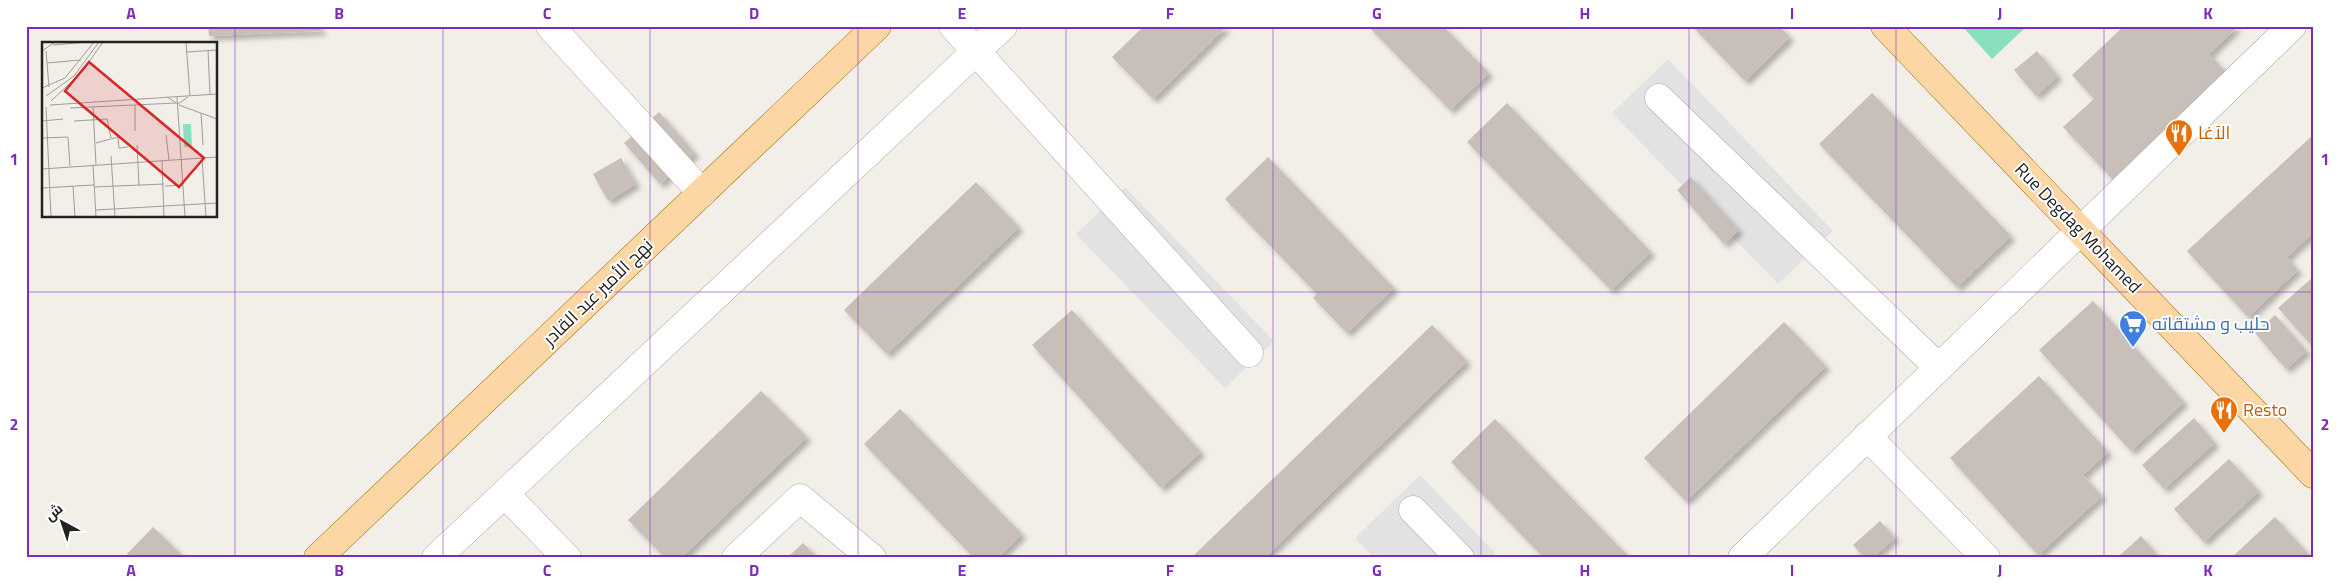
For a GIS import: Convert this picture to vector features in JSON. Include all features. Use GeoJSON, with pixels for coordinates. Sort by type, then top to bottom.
{"type":"FeatureCollection","features":[{"type":"Feature","properties":{"kind":"main road","name":"نهج الأمير عبد القادر"},"geometry":{"type":"LineString","coordinates":[[318,558],[877,26]]}},
{"type":"Feature","properties":{"kind":"main road","name":"Rue Degdag Mohamed"},"geometry":{"type":"LineString","coordinates":[[1885,26],[2313,474]]}},
{"type":"Feature","properties":{"kind":"street"},"geometry":{"type":"LineString","coordinates":[[550,26],[702,193]]}},
{"type":"Feature","properties":{"kind":"street"},"geometry":{"type":"LineString","coordinates":[[953,26],[1249,353]]}},
{"type":"Feature","properties":{"kind":"street"},"geometry":{"type":"LineString","coordinates":[[436,558],[1003,26]]}},
{"type":"Feature","properties":{"kind":"street"},"geometry":{"type":"LineString","coordinates":[[1742,558],[2079,229],[2292,26]]}},
{"type":"Feature","properties":{"kind":"street"},"geometry":{"type":"LineString","coordinates":[[1659,98],[1938,367]]}},
{"type":"Feature","properties":{"kind":"street"},"geometry":{"type":"LineString","coordinates":[[1867,436],[1986,558]]}},
{"type":"Feature","properties":{"kind":"street"},"geometry":{"type":"LineString","coordinates":[[505,494],[567,558]]}},
{"type":"Feature","properties":{"kind":"street"},"geometry":{"type":"LineString","coordinates":[[736,558],[800,498],[872,558]]}},
{"type":"Feature","properties":{"kind":"street"},"geometry":{"type":"LineString","coordinates":[[1413,510],[1460,558]]}},
{"type":"Feature","properties":{"kind":"green space"},"geometry":{"type":"Polygon","coordinates":[[[1962,26],[2027,26],[1992,59],[1962,26]]]}},
{"type":"Feature","properties":{"kind":"shaded area"},"geometry":{"type":"Polygon","coordinates":[[[1668,59],[1833,231],[1778,284],[1612,113],[1668,59]]]}},
{"type":"Feature","properties":{"kind":"shaded area"},"geometry":{"type":"Polygon","coordinates":[[[1125,187],[1274,341],[1225,388],[1076,234],[1125,187]]]}},
{"type":"Feature","properties":{"kind":"shaded area"},"geometry":{"type":"Polygon","coordinates":[[[1420,475],[1495,553],[1490,558],[1374,558],[1355,538],[1420,475]]]}},
{"type":"Feature","properties":{"kind":"building"},"geometry":{"type":"Polygon","coordinates":[[[208,26],[321,26],[321,31],[209,36],[208,26]]]}},
{"type":"Feature","properties":{"kind":"building"},"geometry":{"type":"Polygon","coordinates":[[[1144,26],[1227,26],[1153,99],[1112,57],[1144,26]]]}},
{"type":"Feature","properties":{"kind":"building"},"geometry":{"type":"Polygon","coordinates":[[[1368,26],[1443,26],[1489,73],[1450,110],[1368,26]]]}},
{"type":"Feature","properties":{"kind":"building"},"geometry":{"type":"Polygon","coordinates":[[[1692,26],[1779,26],[1790,37],[1745,81],[1692,26]]]}},
{"type":"Feature","properties":{"kind":"building"},"geometry":{"type":"Polygon","coordinates":[[[2124,26],[2238,26],[2209,54],[2231,77],[2117,184],[2063,127],[2094,99],[2072,75],[2124,26]]]}},
{"type":"Feature","properties":{"kind":"building"},"geometry":{"type":"Polygon","coordinates":[[[2037,51],[2058,76],[2036,96],[2014,70],[2037,51]]]}},
{"type":"Feature","properties":{"kind":"building"},"geometry":{"type":"Polygon","coordinates":[[[1872,93],[2011,236],[1957,287],[1819,144],[1872,93]]]}},
{"type":"Feature","properties":{"kind":"building"},"geometry":{"type":"Polygon","coordinates":[[[1507,103],[1651,252],[1611,290],[1467,142],[1507,103]]]}},
{"type":"Feature","properties":{"kind":"building"},"geometry":{"type":"Polygon","coordinates":[[[659,112],[695,153],[660,184],[624,143],[659,112]]]}},
{"type":"Feature","properties":{"kind":"building"},"geometry":{"type":"Polygon","coordinates":[[[2313,135],[2313,233],[2287,257],[2298,270],[2248,317],[2187,251],[2313,135]]]}},
{"type":"Feature","properties":{"kind":"building"},"geometry":{"type":"Polygon","coordinates":[[[1268,157],[1394,288],[1347,333],[1313,298],[1317,294],[1225,199],[1268,157]]]}},
{"type":"Feature","properties":{"kind":"building"},"geometry":{"type":"Polygon","coordinates":[[[621,158],[636,184],[608,201],[593,174],[621,158]]]}},
{"type":"Feature","properties":{"kind":"building"},"geometry":{"type":"Polygon","coordinates":[[[1691,177],[1739,230],[1724,244],[1677,190],[1691,177]]]}},
{"type":"Feature","properties":{"kind":"building"},"geometry":{"type":"Polygon","coordinates":[[[976,182],[1019,227],[887,354],[844,310],[976,182]]]}},
{"type":"Feature","properties":{"kind":"building"},"geometry":{"type":"Polygon","coordinates":[[[2313,277],[2313,347],[2278,308],[2313,277]]]}},
{"type":"Feature","properties":{"kind":"building"},"geometry":{"type":"Polygon","coordinates":[[[2093,301],[2184,402],[2131,451],[2039,350],[2093,301]]]}},
{"type":"Feature","properties":{"kind":"building"},"geometry":{"type":"Polygon","coordinates":[[[1072,310],[1201,452],[1161,488],[1032,345],[1072,310]]]}},
{"type":"Feature","properties":{"kind":"building"},"geometry":{"type":"Polygon","coordinates":[[[2275,315],[2307,351],[2286,369],[2255,333],[2275,315]]]}},
{"type":"Feature","properties":{"kind":"building"},"geometry":{"type":"Polygon","coordinates":[[[1784,322],[1826,366],[1686,501],[1644,458],[1784,322]]]}},
{"type":"Feature","properties":{"kind":"building"},"geometry":{"type":"Polygon","coordinates":[[[1432,325],[1467,361],[1264,558],[1191,558],[1432,325]]]}},
{"type":"Feature","properties":{"kind":"building"},"geometry":{"type":"Polygon","coordinates":[[[2039,376],[2108,452],[2083,475],[2102,496],[2038,555],[1950,458],[2039,376]]]}},
{"type":"Feature","properties":{"kind":"building"},"geometry":{"type":"Polygon","coordinates":[[[761,391],[807,437],[681,558],[665,558],[628,520],[761,391]]]}},
{"type":"Feature","properties":{"kind":"building"},"geometry":{"type":"Polygon","coordinates":[[[900,409],[1022,534],[998,558],[974,558],[864,444],[900,409]]]}},
{"type":"Feature","properties":{"kind":"building"},"geometry":{"type":"Polygon","coordinates":[[[2194,418],[2215,443],[2164,489],[2142,465],[2194,418]]]}},
{"type":"Feature","properties":{"kind":"building"},"geometry":{"type":"Polygon","coordinates":[[[1495,419],[1630,558],[1544,558],[1451,462],[1495,419]]]}},
{"type":"Feature","properties":{"kind":"building"},"geometry":{"type":"Polygon","coordinates":[[[2229,459],[2259,491],[2204,542],[2174,509],[2229,459]]]}},
{"type":"Feature","properties":{"kind":"building"},"geometry":{"type":"Polygon","coordinates":[[[2275,517],[2312,558],[2231,558],[2275,517]]]}},
{"type":"Feature","properties":{"kind":"building"},"geometry":{"type":"Polygon","coordinates":[[[1880,521],[1895,538],[1872,558],[1865,558],[1853,545],[1880,521]]]}},
{"type":"Feature","properties":{"kind":"building"},"geometry":{"type":"Polygon","coordinates":[[[153,527],[185,558],[131,558],[127,554],[153,527]]]}},
{"type":"Feature","properties":{"kind":"building"},"geometry":{"type":"Polygon","coordinates":[[[2141,536],[2160,558],[2117,558],[2141,536]]]}},
{"type":"Feature","properties":{"kind":"building"},"geometry":{"type":"Polygon","coordinates":[[[803,543],[818,558],[787,558],[803,543]]]}},
{"type":"Feature","properties":{"kind":"place","name":"الآغا"},"geometry":{"type":"Point","coordinates":[2179,157]}},
{"type":"Feature","properties":{"kind":"place","name":"حليب و مشتقاته"},"geometry":{"type":"Point","coordinates":[2133,348]}},
{"type":"Feature","properties":{"kind":"place","name":"Resto"},"geometry":{"type":"Point","coordinates":[2224,434]}}]}
